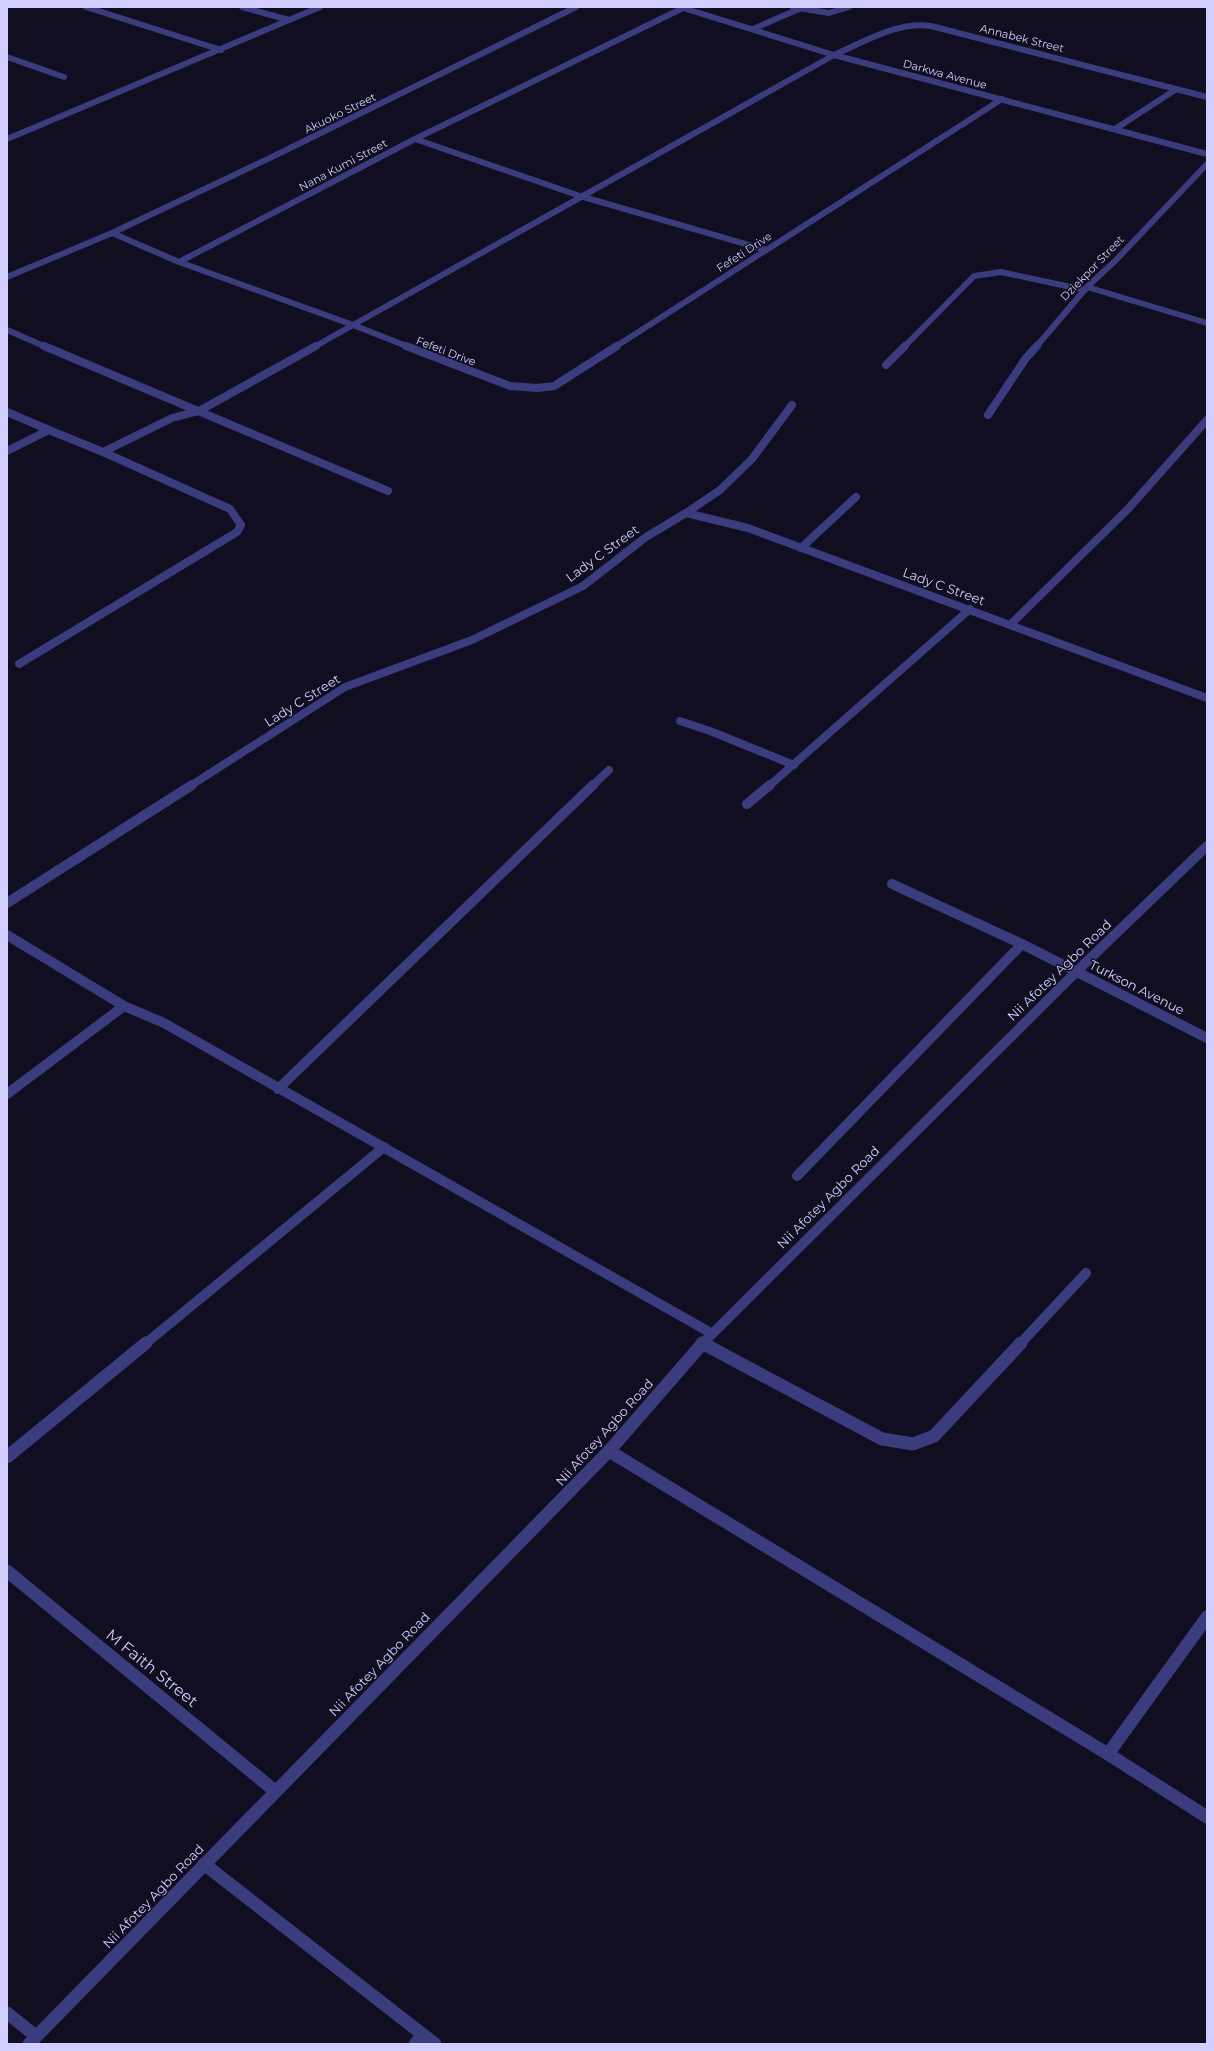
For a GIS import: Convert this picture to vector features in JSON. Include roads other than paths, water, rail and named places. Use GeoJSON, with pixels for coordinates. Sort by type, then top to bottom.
{"type":"FeatureCollection","features":[{"type":"Feature","properties":{"kind":"street"},"geometry":{"type":"LineString","coordinates":[[86,7],[221,50]]}},
{"type":"Feature","properties":{"kind":"street"},"geometry":{"type":"LineString","coordinates":[[242,7],[289,20]]}},
{"type":"Feature","properties":{"kind":"street"},"geometry":{"type":"LineString","coordinates":[[7,139],[320,7]]}},
{"type":"Feature","properties":{"kind":"street","name":"Akuoko Street"},"geometry":{"type":"LineString","coordinates":[[7,277],[112,233],[274,156],[576,7]]}},
{"type":"Feature","properties":{"kind":"street","name":"Darkwa Avenue"},"geometry":{"type":"LineString","coordinates":[[682,7],[834,55],[1207,154]]}},
{"type":"Feature","properties":{"kind":"street","name":"Nana Kumi Street"},"geometry":{"type":"LineString","coordinates":[[180,262],[415,139],[682,7]]}},
{"type":"Feature","properties":{"kind":"street"},"geometry":{"type":"LineString","coordinates":[[753,29],[796,8],[818,13],[843,10],[849,7]]}},
{"type":"Feature","properties":{"kind":"street","name":"Annabek Street"},"geometry":{"type":"LineString","coordinates":[[834,55],[900,27],[918,24],[1027,49],[1207,98]]}},
{"type":"Feature","properties":{"kind":"street"},"geometry":{"type":"LineString","coordinates":[[103,452],[172,418],[199,410],[834,55]]}},
{"type":"Feature","properties":{"kind":"street"},"geometry":{"type":"LineString","coordinates":[[7,57],[64,77]]}},
{"type":"Feature","properties":{"kind":"street"},"geometry":{"type":"LineString","coordinates":[[1116,129],[1175,90]]}},
{"type":"Feature","properties":{"kind":"street","name":"Fefeti Drive"},"geometry":{"type":"LineString","coordinates":[[353,325],[510,386],[537,388],[554,386],[1002,99]]}},
{"type":"Feature","properties":{"kind":"street"},"geometry":{"type":"LineString","coordinates":[[415,139],[580,196],[766,250]]}},
{"type":"Feature","properties":{"kind":"street","name":"Dziekpor Street"},"geometry":{"type":"LineString","coordinates":[[988,415],[1026,358],[1086,288],[1116,260],[1207,164]]}},
{"type":"Feature","properties":{"kind":"street"},"geometry":{"type":"LineString","coordinates":[[112,233],[180,262],[353,325]]}},
{"type":"Feature","properties":{"kind":"street"},"geometry":{"type":"LineString","coordinates":[[886,365],[974,276],[1001,272],[1086,288],[1207,324]]}},
{"type":"Feature","properties":{"kind":"street"},"geometry":{"type":"LineString","coordinates":[[7,330],[388,491]]}},
{"type":"Feature","properties":{"kind":"street"},"geometry":{"type":"LineString","coordinates":[[686,513],[720,490],[752,459],[792,405]]}},
{"type":"Feature","properties":{"kind":"street"},"geometry":{"type":"LineString","coordinates":[[7,412],[103,452],[230,509],[241,526],[236,532],[19,664]]}},
{"type":"Feature","properties":{"kind":"street"},"geometry":{"type":"LineString","coordinates":[[1010,625],[1128,509],[1207,420]]}},
{"type":"Feature","properties":{"kind":"street"},"geometry":{"type":"LineString","coordinates":[[7,451],[48,430]]}},
{"type":"Feature","properties":{"kind":"street"},"geometry":{"type":"LineString","coordinates":[[801,548],[856,497]]}},
{"type":"Feature","properties":{"kind":"street","name":"Lady C Street"},"geometry":{"type":"LineString","coordinates":[[7,903],[345,687],[472,640],[583,586],[646,537],[686,513],[748,528],[1207,698]]}},
{"type":"Feature","properties":{"kind":"street"},"geometry":{"type":"LineString","coordinates":[[747,804],[794,765],[970,609]]}},
{"type":"Feature","properties":{"kind":"street"},"geometry":{"type":"LineString","coordinates":[[680,721],[710,731],[794,765]]}},
{"type":"Feature","properties":{"kind":"street"},"geometry":{"type":"LineString","coordinates":[[278,1089],[609,770]]}},
{"type":"Feature","properties":{"kind":"street","name":"Nii Afotey Agbo Road"},"geometry":{"type":"LineString","coordinates":[[33,2040],[275,1791],[610,1451],[711,1332],[1077,971],[1207,846]]}},
{"type":"Feature","properties":{"kind":"street","name":"Turkson Avenue"},"geometry":{"type":"LineString","coordinates":[[892,884],[1022,944],[1207,1038]]}},
{"type":"Feature","properties":{"kind":"street"},"geometry":{"type":"LineString","coordinates":[[7,935],[124,1006],[164,1023],[278,1089],[384,1147],[711,1332]]}},
{"type":"Feature","properties":{"kind":"street"},"geometry":{"type":"LineString","coordinates":[[797,1176],[1022,944]]}},
{"type":"Feature","properties":{"kind":"street"},"geometry":{"type":"LineString","coordinates":[[7,1094],[124,1006]]}},
{"type":"Feature","properties":{"kind":"street"},"geometry":{"type":"LineString","coordinates":[[7,1457],[384,1147]]}},
{"type":"Feature","properties":{"kind":"street"},"geometry":{"type":"LineString","coordinates":[[702,1343],[882,1439],[913,1444],[934,1436],[1086,1273]]}},
{"type":"Feature","properties":{"kind":"street"},"geometry":{"type":"LineString","coordinates":[[610,1451],[1108,1754],[1207,1817]]}},
{"type":"Feature","properties":{"kind":"street","name":"M Faith Street"},"geometry":{"type":"LineString","coordinates":[[7,1571],[275,1791]]}},
{"type":"Feature","properties":{"kind":"street"},"geometry":{"type":"LineString","coordinates":[[1108,1754],[1207,1618]]}},
{"type":"Feature","properties":{"kind":"street"},"geometry":{"type":"LineString","coordinates":[[204,1864],[419,2039],[434,2044]]}},
{"type":"Feature","properties":{"kind":"street"},"geometry":{"type":"LineString","coordinates":[[7,2013],[33,2040]]}}]}
